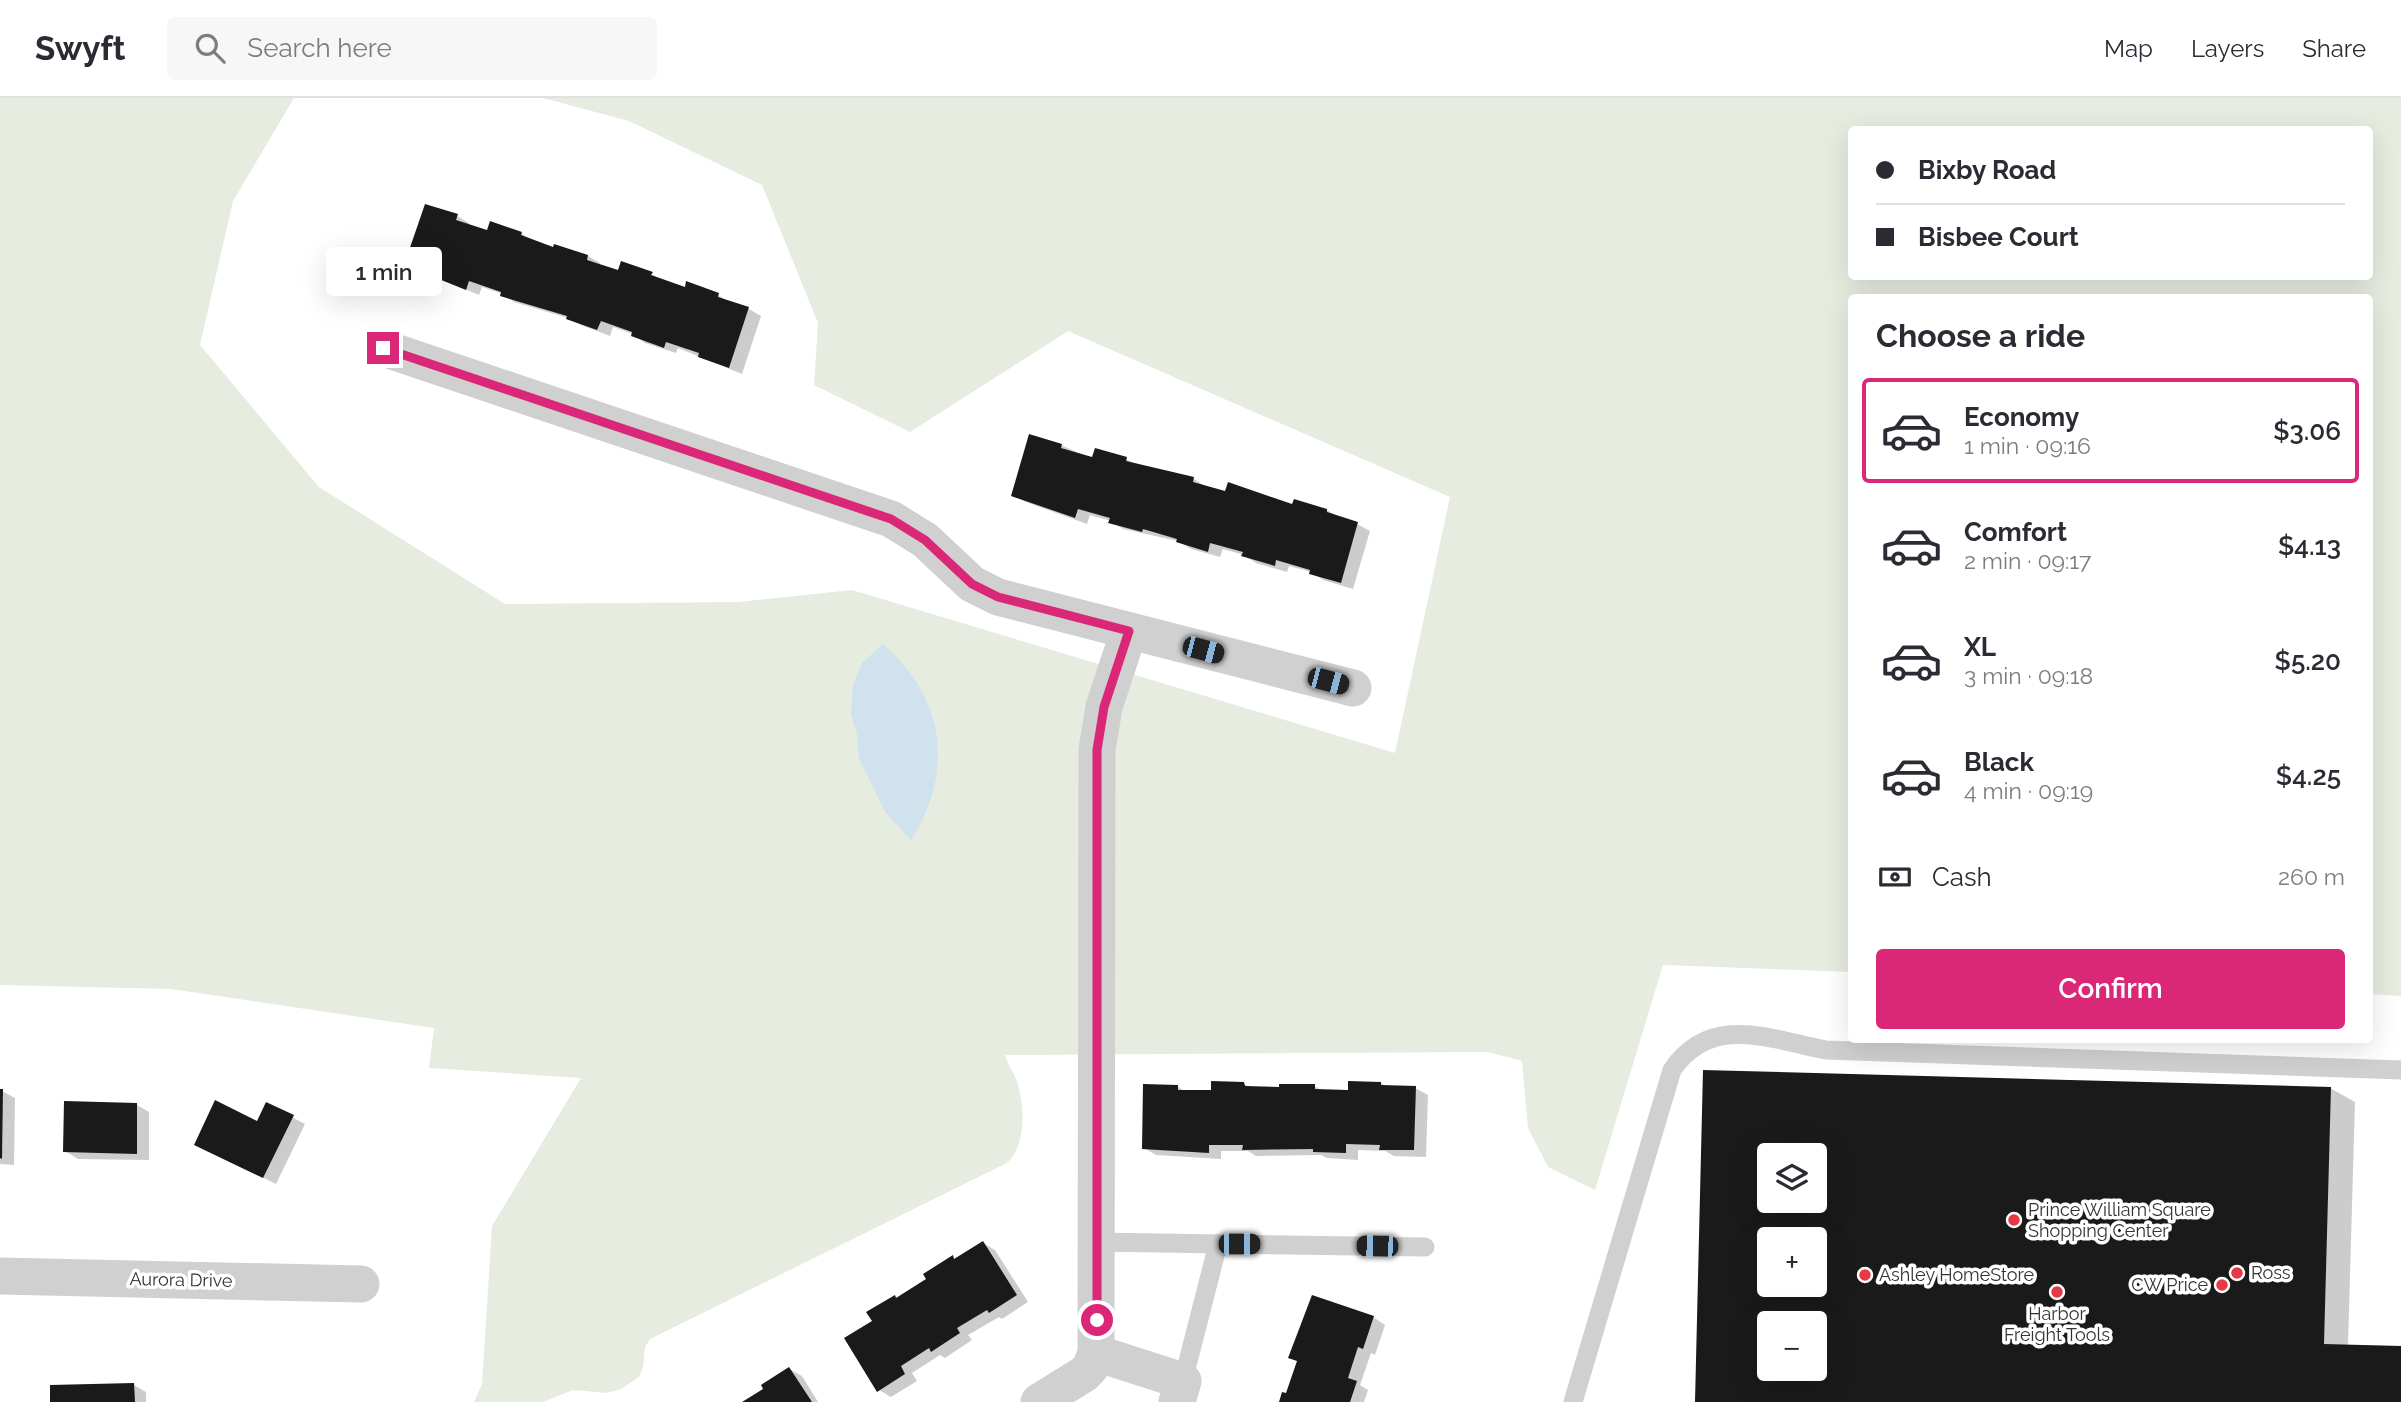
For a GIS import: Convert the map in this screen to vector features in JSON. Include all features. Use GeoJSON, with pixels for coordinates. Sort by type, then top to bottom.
{"type":"FeatureCollection","features":[{"type":"Feature","properties":{"kind":"street"},"geometry":{"type":"LineString","coordinates":[[383,348],[891,519],[925,540],[972,584],[998,597],[1353,688]]}},
{"type":"Feature","properties":{"kind":"street"},"geometry":{"type":"LineString","coordinates":[[1039,1402],[1084,1374],[1090,1368],[1096,1353],[1097,750],[1104,707],[1129,631]]}},
{"type":"Feature","properties":{"kind":"street","name":"Aurora Drive"},"geometry":{"type":"LineString","coordinates":[[0,1276],[361,1284]]}},
{"type":"Feature","properties":{"kind":"street"},"geometry":{"type":"LineString","coordinates":[[1096,1353],[1180,1392]]}},
{"type":"Feature","properties":{"kind":"lane"},"geometry":{"type":"LineString","coordinates":[[1573,1402],[1672,1070],[1683,1054],[1701,1041],[1725,1034],[1747,1034],[1826,1050],[2401,1070]]}},
{"type":"Feature","properties":{"kind":"lane"},"geometry":{"type":"LineString","coordinates":[[1096,1242],[1425,1247]]}},
{"type":"Feature","properties":{"kind":"lane"},"geometry":{"type":"LineString","coordinates":[[1180,1392],[1218,1244]]}},
{"type":"Feature","properties":{"kind":"shaded area"},"geometry":{"type":"Polygon","coordinates":[[[0,98],[294,98],[233,201],[200,345],[319,487],[505,604],[738,602],[852,590],[1395,753],[1450,497],[1068,331],[910,432],[814,385],[818,323],[762,185],[629,121],[543,98],[2401,98],[2401,996],[2373,994],[2373,294],[1848,294],[1848,972],[1663,965],[1595,1190],[1548,1167],[1528,1128],[1522,1061],[1488,1052],[1005,1055],[1016,1079],[1022,1111],[1018,1146],[1007,1163],[650,1339],[645,1347],[639,1377],[621,1389],[607,1393],[573,1390],[543,1402],[474,1402],[482,1384],[492,1226],[581,1078],[429,1068],[434,1028],[171,989],[0,985],[0,98]]]}},
{"type":"Feature","properties":{"kind":"water"},"geometry":{"type":"Polygon","coordinates":[[[883,644],[904,665],[920,688],[931,712],[937,736],[938,762],[934,788],[925,814],[911,840],[885,812],[859,758],[857,734],[851,714],[853,685],[862,663],[883,644]]]}},
{"type":"Feature","properties":{"kind":"building"},"geometry":{"type":"Polygon","coordinates":[[[425,204],[458,214],[456,220],[487,230],[490,221],[553,247],[554,244],[588,255],[587,260],[618,270],[621,261],[685,287],[686,281],[719,293],[718,297],[749,307],[729,368],[698,357],[699,353],[666,342],[664,348],[631,336],[632,332],[601,321],[597,330],[566,319],[567,316],[500,296],[501,292],[469,281],[466,290],[404,265],[425,204]]]}},
{"type":"Feature","properties":{"kind":"building"},"geometry":{"type":"Polygon","coordinates":[[[1029,434],[1062,444],[1061,448],[1092,457],[1095,448],[1127,457],[1126,461],[1194,477],[1193,482],[1225,491],[1228,482],[1292,504],[1294,499],[1327,509],[1327,512],[1358,522],[1341,583],[1309,574],[1310,570],[1276,560],[1275,566],[1241,556],[1243,552],[1210,543],[1208,552],[1143,529],[1142,532],[1108,523],[1110,518],[1078,509],[1075,518],[1011,496],[1029,434]]]}},
{"type":"Feature","properties":{"kind":"building","name":"Prince William Square Shopping Center"},"geometry":{"type":"Polygon","coordinates":[[[1703,1070],[2331,1087],[2324,1344],[2401,1346],[2401,1402],[1695,1402],[1703,1070]]]}},
{"type":"Feature","properties":{"kind":"building"},"geometry":{"type":"Polygon","coordinates":[[[1211,1081],[1279,1087],[1279,1084],[1315,1084],[1315,1089],[1348,1090],[1348,1081],[1416,1086],[1414,1150],[1379,1150],[1380,1145],[1346,1144],[1346,1153],[1313,1152],[1313,1149],[1242,1150],[1243,1145],[1209,1145],[1209,1153],[1142,1149],[1143,1084],[1178,1085],[1178,1090],[1211,1090],[1211,1081]]]}},
{"type":"Feature","properties":{"kind":"building"},"geometry":{"type":"Polygon","coordinates":[[[0,1089],[3,1089],[2,1159],[0,1158],[0,1089]]]}},
{"type":"Feature","properties":{"kind":"building"},"geometry":{"type":"Polygon","coordinates":[[[215,1100],[257,1121],[266,1102],[294,1115],[263,1178],[194,1145],[215,1100]]]}},
{"type":"Feature","properties":{"kind":"building"},"geometry":{"type":"Polygon","coordinates":[[[64,1101],[137,1103],[137,1154],[63,1152],[64,1101]]]}},
{"type":"Feature","properties":{"kind":"building"},"geometry":{"type":"Polygon","coordinates":[[[983,1241],[1017,1295],[989,1313],[987,1310],[957,1328],[960,1333],[931,1352],[929,1348],[901,1366],[905,1374],[877,1392],[844,1338],[872,1321],[866,1312],[895,1295],[896,1298],[926,1279],[923,1274],[953,1255],[954,1259],[983,1241]]]}},
{"type":"Feature","properties":{"kind":"building"},"geometry":{"type":"Polygon","coordinates":[[[1312,1295],[1374,1316],[1363,1349],[1358,1347],[1348,1378],[1357,1381],[1350,1402],[1279,1402],[1282,1392],[1286,1393],[1297,1361],[1288,1358],[1312,1295]]]}},
{"type":"Feature","properties":{"kind":"building"},"geometry":{"type":"Polygon","coordinates":[[[789,1367],[812,1402],[742,1402],[763,1389],[761,1385],[789,1367]]]}},
{"type":"Feature","properties":{"kind":"building"},"geometry":{"type":"Polygon","coordinates":[[[134,1383],[135,1402],[50,1402],[50,1385],[134,1383]]]}},
{"type":"Feature","properties":{"kind":"place","name":"Prince William Square Shopping Center"},"geometry":{"type":"Point","coordinates":[2014,1220]}},
{"type":"Feature","properties":{"kind":"place","name":"Ross"},"geometry":{"type":"Point","coordinates":[2237,1273]}},
{"type":"Feature","properties":{"kind":"place","name":"Ashley HomeStore"},"geometry":{"type":"Point","coordinates":[1865,1275]}},
{"type":"Feature","properties":{"kind":"place","name":"CW Price"},"geometry":{"type":"Point","coordinates":[2222,1285]}},
{"type":"Feature","properties":{"kind":"place","name":"Harbor Freight Tools"},"geometry":{"type":"Point","coordinates":[2057,1292]}},
{"type":"Feature","properties":{"kind":"route"},"geometry":{"type":"LineString","coordinates":[[383,348],[872,511],[907,527],[972,584],[998,597],[1129,631],[1104,707],[1097,750],[1097,1320]]}}]}
